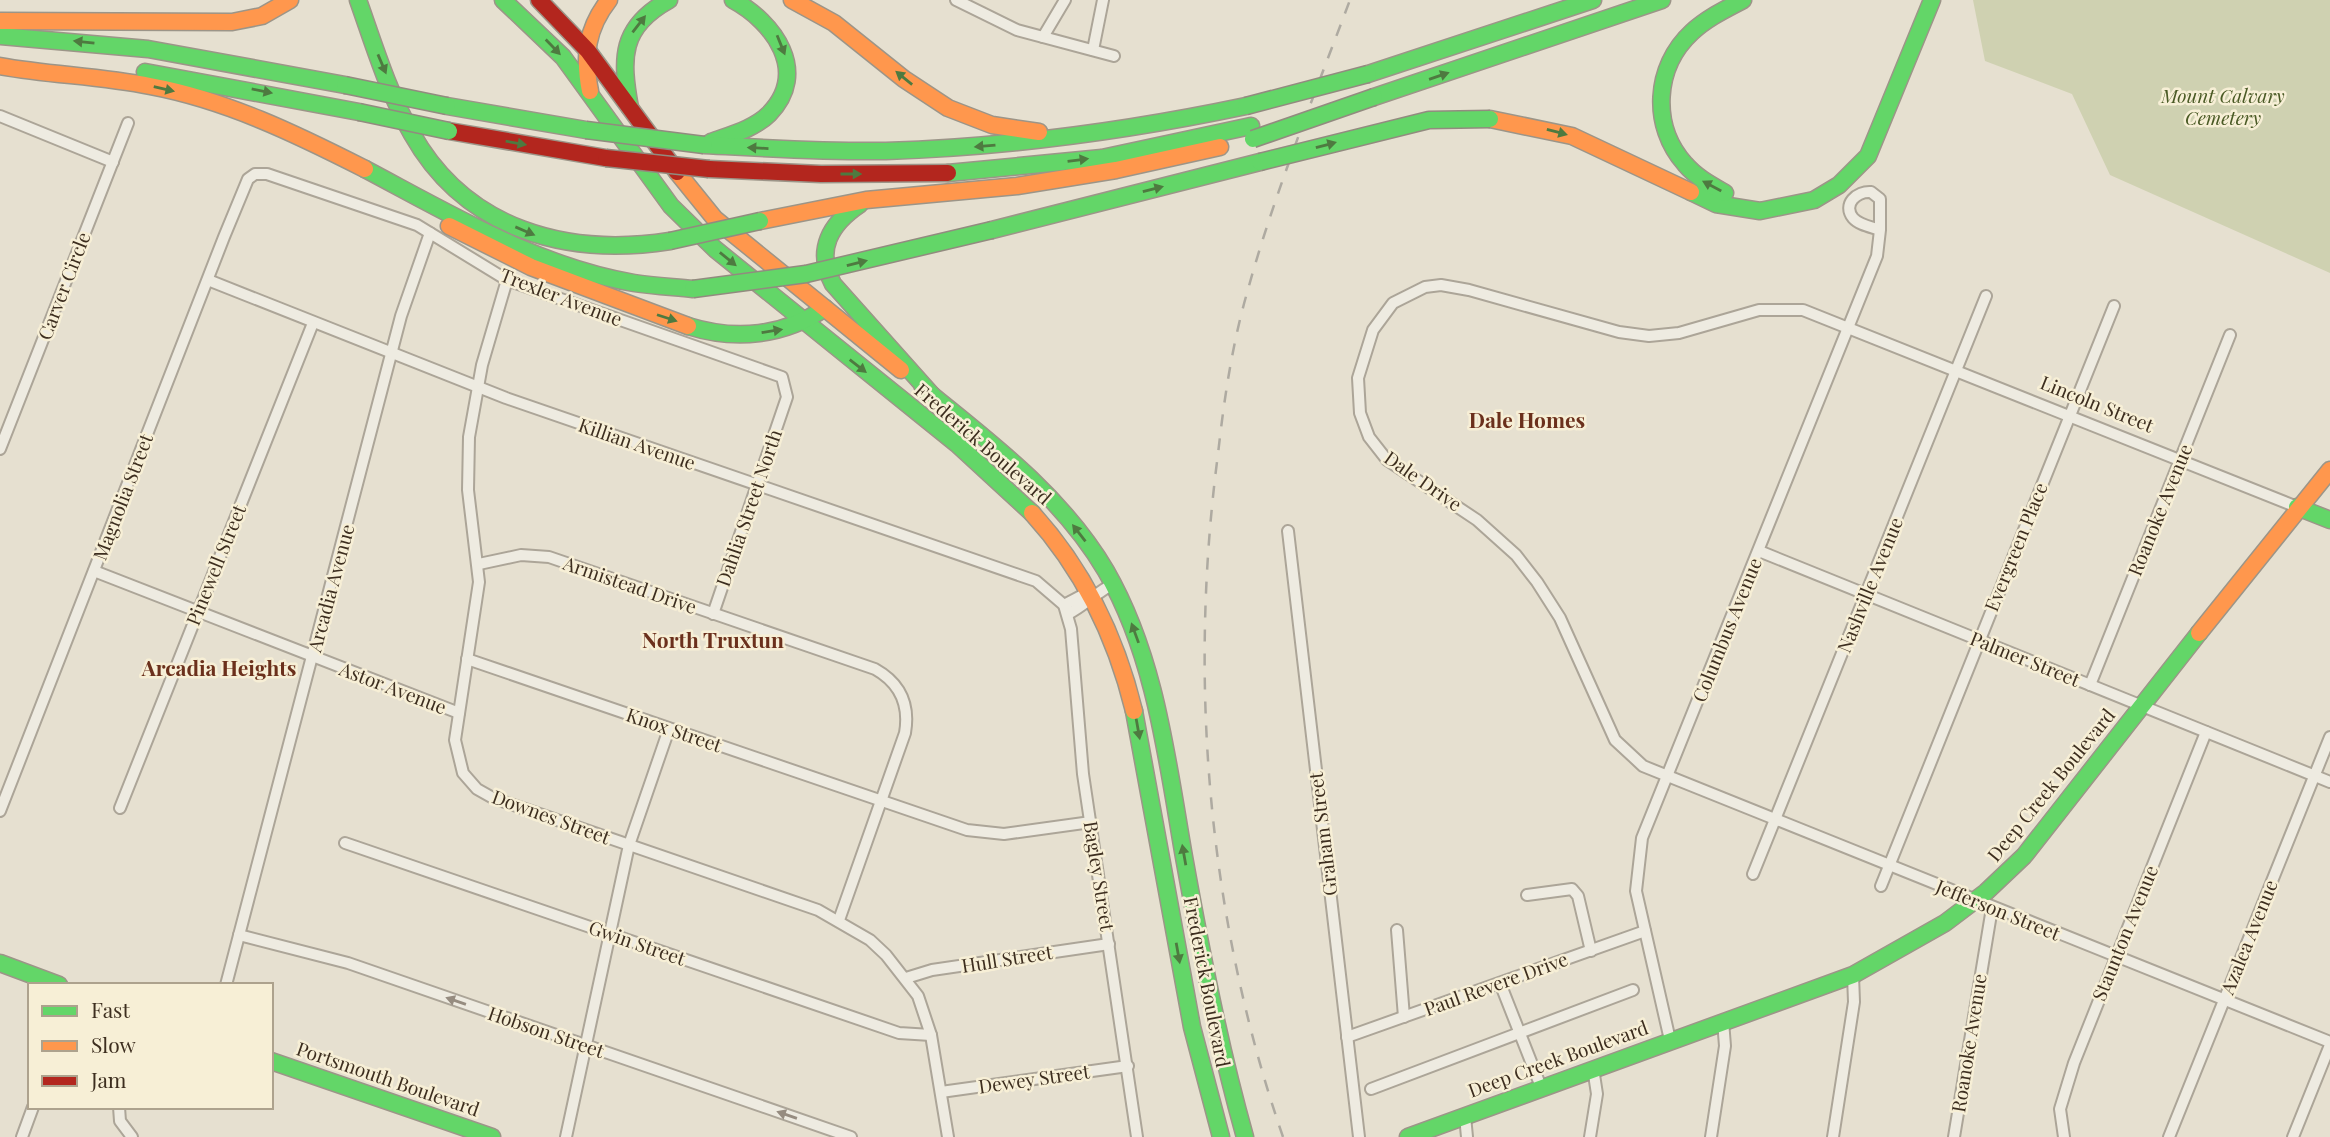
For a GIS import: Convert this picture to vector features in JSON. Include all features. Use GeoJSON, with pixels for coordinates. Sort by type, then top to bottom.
{"type":"FeatureCollection","features":[{"type":"Feature","properties":{"kind":"main road"},"geometry":{"type":"LineString","coordinates":[[0,21],[232,22],[262,16],[290,0]]}},
{"type":"Feature","properties":{"kind":"main road"},"geometry":{"type":"LineString","coordinates":[[358,0],[413,135],[431,160],[467,197],[514,226],[564,244],[617,249],[670,241],[866,201],[1017,186],[1144,166],[1374,97],[1662,0]]}},
{"type":"Feature","properties":{"kind":"main road","name":"Frederick Boulevard"},"geometry":{"type":"LineString","coordinates":[[503,0],[563,57],[671,206],[715,249],[804,324],[957,444],[1024,504],[1066,554],[1092,596],[1118,653],[1134,709],[1192,1027],[1221,1137]]}},
{"type":"Feature","properties":{"kind":"main road","name":"Frederick Boulevard"},"geometry":{"type":"LineString","coordinates":[[539,0],[585,47],[690,191],[715,219],[932,395],[1040,487],[1088,545],[1113,584],[1133,627],[1154,696],[1213,1017],[1245,1137]]}},
{"type":"Feature","properties":{"kind":"main road"},"geometry":{"type":"LineString","coordinates":[[590,91],[585,70],[585,47],[598,15],[609,0]]}},
{"type":"Feature","properties":{"kind":"main road"},"geometry":{"type":"LineString","coordinates":[[630,108],[623,72],[626,46],[639,21],[669,0]]}},
{"type":"Feature","properties":{"kind":"main road"},"geometry":{"type":"LineString","coordinates":[[704,145],[762,120],[779,101],[787,78],[783,48],[770,25],[749,8],[733,0]]}},
{"type":"Feature","properties":{"kind":"main road"},"geometry":{"type":"LineString","coordinates":[[792,0],[858,39],[927,96],[992,125],[1056,131],[1246,106]]}},
{"type":"Feature","properties":{"kind":"main road"},"geometry":{"type":"LineString","coordinates":[[1368,74],[1565,0]]}},
{"type":"Feature","properties":{"kind":"main road"},"geometry":{"type":"LineString","coordinates":[[0,36],[148,49],[586,130],[704,145],[829,151],[959,148],[1087,136],[1246,106],[1368,74],[1593,0]]}},
{"type":"Feature","properties":{"kind":"main road"},"geometry":{"type":"LineString","coordinates":[[1743,0],[1698,27],[1686,38],[1669,64],[1661,95],[1661,109],[1675,155],[1697,177],[1727,193],[1759,199],[1793,196],[1825,182],[1864,153],[1922,0]]}},
{"type":"Feature","properties":{"kind":"main road"},"geometry":{"type":"LineString","coordinates":[[0,66],[117,81],[184,94],[260,119],[500,238],[565,265],[642,285],[693,289],[738,286],[811,274],[1429,120],[1490,120],[1572,136],[1717,204],[1737,209],[1787,208],[1814,200],[1839,186],[1864,153],[1932,0]]}},
{"type":"Feature","properties":{"kind":"main road"},"geometry":{"type":"LineString","coordinates":[[0,59],[167,75],[449,131],[606,158],[709,169],[878,174],[1013,167],[1252,132]]}},
{"type":"Feature","properties":{"kind":"main road"},"geometry":{"type":"LineString","coordinates":[[366,170],[472,241],[556,279],[720,334],[774,332],[804,324],[825,308]]}},
{"type":"Feature","properties":{"kind":"main road"},"geometry":{"type":"LineString","coordinates":[[866,201],[848,212],[831,229],[823,248],[825,267],[833,284],[932,395]]}},
{"type":"Feature","properties":{"kind":"main road","name":"Deep Creek Boulevard"},"geometry":{"type":"LineString","coordinates":[[1408,1137],[1853,975],[1984,904],[2297,507],[2330,470]]}},
{"type":"Feature","properties":{"kind":"main road","name":"Lincoln Street"},"geometry":{"type":"LineString","coordinates":[[2297,507],[2330,520]]}},
{"type":"Feature","properties":{"kind":"main road"},"geometry":{"type":"LineString","coordinates":[[0,963],[54,983]]}},
{"type":"Feature","properties":{"kind":"main road","name":"Portsmouth Boulevard"},"geometry":{"type":"LineString","coordinates":[[273,1062],[492,1137]]}},
{"type":"Feature","properties":{"kind":"street"},"geometry":{"type":"LineString","coordinates":[[956,0],[992,20],[1043,37],[1114,55]]}},
{"type":"Feature","properties":{"kind":"street"},"geometry":{"type":"LineString","coordinates":[[1043,37],[1065,0]]}},
{"type":"Feature","properties":{"kind":"street"},"geometry":{"type":"LineString","coordinates":[[1093,50],[1104,0]]}},
{"type":"Feature","properties":{"kind":"street"},"geometry":{"type":"LineString","coordinates":[[0,116],[113,162]]}},
{"type":"Feature","properties":{"kind":"street","name":"Carver Circle"},"geometry":{"type":"LineString","coordinates":[[0,449],[128,123]]}},
{"type":"Feature","properties":{"kind":"street","name":"Trexler Avenue"},"geometry":{"type":"LineString","coordinates":[[246,183],[255,174],[267,174],[417,225],[507,280],[776,373],[786,383],[785,401]]}},
{"type":"Feature","properties":{"kind":"street","name":"Magnolia Street"},"geometry":{"type":"LineString","coordinates":[[0,811],[246,183]]}},
{"type":"Feature","properties":{"kind":"street","name":"Columbus Avenue"},"geometry":{"type":"LineString","coordinates":[[1670,1040],[1636,891],[1638,855],[1877,256],[1880,230]]}},
{"type":"Feature","properties":{"kind":"street","name":"Arcadia Avenue"},"geometry":{"type":"LineString","coordinates":[[227,983],[392,354],[411,285],[430,233]]}},
{"type":"Feature","properties":{"kind":"street","name":"Killian Avenue"},"geometry":{"type":"LineString","coordinates":[[208,280],[478,387],[1036,581],[1066,609]]}},
{"type":"Feature","properties":{"kind":"street","name":"Downes Street"},"geometry":{"type":"LineString","coordinates":[[507,280],[478,387],[467,463],[469,503],[479,564],[477,602],[455,752],[463,774],[477,789],[493,798],[839,920],[870,940],[906,978],[918,996],[931,1035],[948,1137]]}},
{"type":"Feature","properties":{"kind":"street","name":"Dale Drive"},"geometry":{"type":"LineString","coordinates":[[1668,776],[1632,758],[1615,740],[1560,618],[1516,555],[1477,520],[1399,468],[1378,449],[1364,427],[1357,396],[1366,345],[1382,314],[1393,303],[1413,291],[1441,285],[1636,335],[1679,333],[1759,310],[1776,308],[1803,310],[1849,327]]}},
{"type":"Feature","properties":{"kind":"street","name":"Nashville Avenue"},"geometry":{"type":"LineString","coordinates":[[1753,874],[1986,296]]}},
{"type":"Feature","properties":{"kind":"street","name":"Evergreen Place"},"geometry":{"type":"LineString","coordinates":[[1881,886],[2114,306]]}},
{"type":"Feature","properties":{"kind":"street","name":"Pinewell Street"},"geometry":{"type":"LineString","coordinates":[[120,808],[313,323]]}},
{"type":"Feature","properties":{"kind":"street","name":"Lincoln Street"},"geometry":{"type":"LineString","coordinates":[[1849,327],[2297,507]]}},
{"type":"Feature","properties":{"kind":"street","name":"Roanoke Avenue"},"geometry":{"type":"LineString","coordinates":[[2090,685],[2230,335]]}},
{"type":"Feature","properties":{"kind":"street","name":"Dahlia Street North"},"geometry":{"type":"LineString","coordinates":[[713,614],[785,401]]}},
{"type":"Feature","properties":{"kind":"street","name":"Graham Street"},"geometry":{"type":"LineString","coordinates":[[1288,530],[1359,1137]]}},
{"type":"Feature","properties":{"kind":"street","name":"Palmer Street"},"geometry":{"type":"LineString","coordinates":[[1759,551],[2330,782]]}},
{"type":"Feature","properties":{"kind":"street","name":"Armistead Drive"},"geometry":{"type":"LineString","coordinates":[[479,564],[521,555],[549,557],[875,669],[893,681],[904,698],[907,722],[839,920]]}},
{"type":"Feature","properties":{"kind":"street","name":"Astor Avenue"},"geometry":{"type":"LineString","coordinates":[[94,571],[459,713]]}},
{"type":"Feature","properties":{"kind":"street"},"geometry":{"type":"LineString","coordinates":[[1066,609],[1085,594],[1092,596],[1113,584]]}},
{"type":"Feature","properties":{"kind":"street","name":"Bagley Street"},"geometry":{"type":"LineString","coordinates":[[1066,609],[1078,732],[1137,1137]]}},
{"type":"Feature","properties":{"kind":"street","name":"Knox Street"},"geometry":{"type":"LineString","coordinates":[[467,659],[881,801]]}},
{"type":"Feature","properties":{"kind":"street"},"geometry":{"type":"LineString","coordinates":[[566,1137],[628,845],[669,729]]}},
{"type":"Feature","properties":{"kind":"street","name":"Staunton Avenue"},"geometry":{"type":"LineString","coordinates":[[2064,1137],[2062,1098],[2206,732]]}},
{"type":"Feature","properties":{"kind":"street","name":"Azalea Avenue"},"geometry":{"type":"LineString","coordinates":[[2169,1137],[2330,737]]}},
{"type":"Feature","properties":{"kind":"street","name":"Jefferson Street"},"geometry":{"type":"LineString","coordinates":[[1668,776],[2330,1044]]}},
{"type":"Feature","properties":{"kind":"street"},"geometry":{"type":"LineString","coordinates":[[881,801],[967,831],[987,834],[1021,833],[1091,822]]}},
{"type":"Feature","properties":{"kind":"street","name":"Gwin Street"},"geometry":{"type":"LineString","coordinates":[[345,843],[899,1033],[931,1035]]}},
{"type":"Feature","properties":{"kind":"street"},"geometry":{"type":"LineString","coordinates":[[1527,895],[1563,887],[1572,888],[1578,896],[1591,951]]}},
{"type":"Feature","properties":{"kind":"street","name":"Roanoke Avenue"},"geometry":{"type":"LineString","coordinates":[[1954,1137],[1984,904]]}},
{"type":"Feature","properties":{"kind":"street"},"geometry":{"type":"LineString","coordinates":[[1396,930],[1404,1017]]}},
{"type":"Feature","properties":{"kind":"street","name":"Paul Revere Drive"},"geometry":{"type":"LineString","coordinates":[[1347,1038],[1645,931]]}},
{"type":"Feature","properties":{"kind":"street","name":"Hobson Street"},"geometry":{"type":"LineString","coordinates":[[239,935],[319,954],[851,1137]]}},
{"type":"Feature","properties":{"kind":"street","name":"Hull Street"},"geometry":{"type":"LineString","coordinates":[[906,978],[932,970],[1109,944]]}},
{"type":"Feature","properties":{"kind":"street"},"geometry":{"type":"LineString","coordinates":[[1833,1137],[1854,1002],[1853,975]]}},
{"type":"Feature","properties":{"kind":"street"},"geometry":{"type":"LineString","coordinates":[[1500,983],[1542,1087]]}},
{"type":"Feature","properties":{"kind":"street"},"geometry":{"type":"LineString","coordinates":[[1371,1088],[1633,990]]}},
{"type":"Feature","properties":{"kind":"street"},"geometry":{"type":"LineString","coordinates":[[1711,1137],[1725,1046],[1723,1021]]}},
{"type":"Feature","properties":{"kind":"street"},"geometry":{"type":"LineString","coordinates":[[2293,1137],[2330,1044]]}},
{"type":"Feature","properties":{"kind":"street","name":"Dewey Street"},"geometry":{"type":"LineString","coordinates":[[941,1092],[1128,1066]]}},
{"type":"Feature","properties":{"kind":"street"},"geometry":{"type":"LineString","coordinates":[[1590,1137],[1597,1094],[1593,1068]]}},
{"type":"Feature","properties":{"kind":"street"},"geometry":{"type":"LineString","coordinates":[[22,1137],[32,1109]]}},
{"type":"Feature","properties":{"kind":"street"},"geometry":{"type":"LineString","coordinates":[[119,1109],[120,1121],[132,1137]]}},
{"type":"Feature","properties":{"kind":"street"},"geometry":{"type":"LineString","coordinates":[[1465,1116],[1467,1137]]}},
{"type":"Feature","properties":{"kind":"green space","name":"Mount Calvary Cemetery"},"geometry":{"type":"Polygon","coordinates":[[[1973,0],[2330,0],[2330,273],[2110,175],[2072,94],[1985,61],[1973,0]]]}},
{"type":"Feature","properties":{"kind":"railway"},"geometry":{"type":"LineString","coordinates":[[1283,1137],[1257,1054],[1237,970],[1211,799],[1205,626],[1209,540],[1226,393],[1242,313],[1282,182],[1350,0]]}},
{"type":"Feature","properties":{"kind":"traffic: fast"},"geometry":{"type":"LineString","coordinates":[[358,0],[403,118],[434,167],[461,193],[490,214],[523,230],[557,239],[594,245],[670,241]]}},
{"type":"Feature","properties":{"kind":"traffic: fast"},"geometry":{"type":"LineString","coordinates":[[503,0],[563,57],[671,206],[715,249],[957,444],[1032,513]]}},
{"type":"Feature","properties":{"kind":"traffic: fast"},"geometry":{"type":"LineString","coordinates":[[630,108],[625,74],[628,45],[641,21],[669,0]]}},
{"type":"Feature","properties":{"kind":"traffic: fast"},"geometry":{"type":"LineString","coordinates":[[711,142],[742,131],[763,119],[781,98],[786,82],[786,65],[782,50],[773,35],[762,21],[733,0]]}},
{"type":"Feature","properties":{"kind":"traffic: fast"},"geometry":{"type":"LineString","coordinates":[[1368,74],[1593,0]]}},
{"type":"Feature","properties":{"kind":"traffic: fast"},"geometry":{"type":"LineString","coordinates":[[1374,97],[1662,0]]}},
{"type":"Feature","properties":{"kind":"traffic: fast"},"geometry":{"type":"LineString","coordinates":[[1725,193],[1694,173],[1674,149],[1662,115],[1662,97],[1664,79],[1679,46],[1704,22],[1743,0]]}},
{"type":"Feature","properties":{"kind":"traffic: fast"},"geometry":{"type":"LineString","coordinates":[[1691,192],[1716,204],[1760,211],[1814,200],[1839,185],[1868,156],[1932,0]]}},
{"type":"Feature","properties":{"kind":"traffic: fast"},"geometry":{"type":"LineString","coordinates":[[0,36],[148,49],[345,85]]}},
{"type":"Feature","properties":{"kind":"traffic: fast"},"geometry":{"type":"LineString","coordinates":[[145,72],[359,112]]}},
{"type":"Feature","properties":{"kind":"traffic: fast"},"geometry":{"type":"LineString","coordinates":[[1246,106],[1368,74]]}},
{"type":"Feature","properties":{"kind":"traffic: fast"},"geometry":{"type":"LineString","coordinates":[[345,85],[447,106]]}},
{"type":"Feature","properties":{"kind":"traffic: fast"},"geometry":{"type":"LineString","coordinates":[[1253,139],[1374,97]]}},
{"type":"Feature","properties":{"kind":"traffic: fast"},"geometry":{"type":"LineString","coordinates":[[447,106],[586,130]]}},
{"type":"Feature","properties":{"kind":"traffic: fast"},"geometry":{"type":"LineString","coordinates":[[704,145],[863,151],[977,146],[1112,130],[1246,106]]}},
{"type":"Feature","properties":{"kind":"traffic: fast"},"geometry":{"type":"LineString","coordinates":[[359,112],[449,131]]}},
{"type":"Feature","properties":{"kind":"traffic: fast"},"geometry":{"type":"LineString","coordinates":[[1260,162],[1429,120],[1490,119]]}},
{"type":"Feature","properties":{"kind":"traffic: fast"},"geometry":{"type":"LineString","coordinates":[[948,173],[1102,158],[1251,126]]}},
{"type":"Feature","properties":{"kind":"traffic: fast"},"geometry":{"type":"LineString","coordinates":[[586,130],[704,145]]}},
{"type":"Feature","properties":{"kind":"traffic: fast"},"geometry":{"type":"LineString","coordinates":[[992,230],[1260,162]]}},
{"type":"Feature","properties":{"kind":"traffic: fast"},"geometry":{"type":"LineString","coordinates":[[365,169],[462,221],[563,265],[634,283],[693,289]]}},
{"type":"Feature","properties":{"kind":"traffic: fast"},"geometry":{"type":"LineString","coordinates":[[860,204],[841,220],[828,239],[825,260],[828,272],[833,284],[932,395]]}},
{"type":"Feature","properties":{"kind":"traffic: fast"},"geometry":{"type":"LineString","coordinates":[[670,241],[760,221]]}},
{"type":"Feature","properties":{"kind":"traffic: fast"},"geometry":{"type":"LineString","coordinates":[[693,289],[806,274],[992,230]]}},
{"type":"Feature","properties":{"kind":"traffic: fast"},"geometry":{"type":"LineString","coordinates":[[688,326],[724,333],[759,333],[793,325],[825,308]]}},
{"type":"Feature","properties":{"kind":"traffic: fast"},"geometry":{"type":"LineString","coordinates":[[923,388],[999,450],[1046,494],[1088,544],[1123,604],[1137,639],[1157,710],[1204,963],[1245,1137]]}},
{"type":"Feature","properties":{"kind":"traffic: fast"},"geometry":{"type":"LineString","coordinates":[[2297,507],[2330,520]]}},
{"type":"Feature","properties":{"kind":"traffic: fast"},"geometry":{"type":"LineString","coordinates":[[1408,1137],[1853,975],[1945,923],[1986,892],[2024,856],[2199,633]]}},
{"type":"Feature","properties":{"kind":"traffic: fast"},"geometry":{"type":"LineString","coordinates":[[1134,711],[1192,1027],[1221,1137]]}},
{"type":"Feature","properties":{"kind":"traffic: fast"},"geometry":{"type":"LineString","coordinates":[[0,963],[54,983]]}},
{"type":"Feature","properties":{"kind":"traffic: fast"},"geometry":{"type":"LineString","coordinates":[[273,1062],[492,1137]]}},
{"type":"Feature","properties":{"kind":"traffic: slow"},"geometry":{"type":"LineString","coordinates":[[0,21],[232,22],[262,16],[290,0]]}},
{"type":"Feature","properties":{"kind":"traffic: slow"},"geometry":{"type":"LineString","coordinates":[[590,91],[587,54],[591,32],[609,0]]}},
{"type":"Feature","properties":{"kind":"traffic: slow"},"geometry":{"type":"LineString","coordinates":[[792,0],[834,23],[904,79],[948,108],[992,125],[1039,132]]}},
{"type":"Feature","properties":{"kind":"traffic: slow"},"geometry":{"type":"LineString","coordinates":[[0,66],[131,83],[178,92],[233,109],[287,131],[365,169]]}},
{"type":"Feature","properties":{"kind":"traffic: slow"},"geometry":{"type":"LineString","coordinates":[[1490,119],[1572,136],[1691,192]]}},
{"type":"Feature","properties":{"kind":"traffic: slow"},"geometry":{"type":"LineString","coordinates":[[760,221],[866,200],[1017,186],[1116,170],[1220,147]]}},
{"type":"Feature","properties":{"kind":"traffic: slow"},"geometry":{"type":"LineString","coordinates":[[677,172],[715,219],[901,370]]}},
{"type":"Feature","properties":{"kind":"traffic: slow"},"geometry":{"type":"LineString","coordinates":[[449,226],[531,267],[688,326]]}},
{"type":"Feature","properties":{"kind":"traffic: slow"},"geometry":{"type":"LineString","coordinates":[[2199,633],[2330,470]]}},
{"type":"Feature","properties":{"kind":"traffic: slow"},"geometry":{"type":"LineString","coordinates":[[1032,513],[1067,557],[1095,605],[1118,657],[1134,711]]}},
{"type":"Feature","properties":{"kind":"traffic: jam"},"geometry":{"type":"LineString","coordinates":[[539,0],[588,51],[677,172]]}},
{"type":"Feature","properties":{"kind":"traffic: jam"},"geometry":{"type":"LineString","coordinates":[[449,131],[606,158]]}},
{"type":"Feature","properties":{"kind":"traffic: jam"},"geometry":{"type":"LineString","coordinates":[[606,158],[709,169]]}},
{"type":"Feature","properties":{"kind":"traffic: jam"},"geometry":{"type":"LineString","coordinates":[[709,169],[821,174],[948,173]]}},
{"type":"Feature","properties":{"kind":"district","name":"Dale Homes"},"geometry":{"type":"Point","coordinates":[1527,421]}},
{"type":"Feature","properties":{"kind":"district","name":"North Truxtun"},"geometry":{"type":"Point","coordinates":[713,641]}},
{"type":"Feature","properties":{"kind":"district","name":"Arcadia Heights"},"geometry":{"type":"Point","coordinates":[219,669]}}]}
